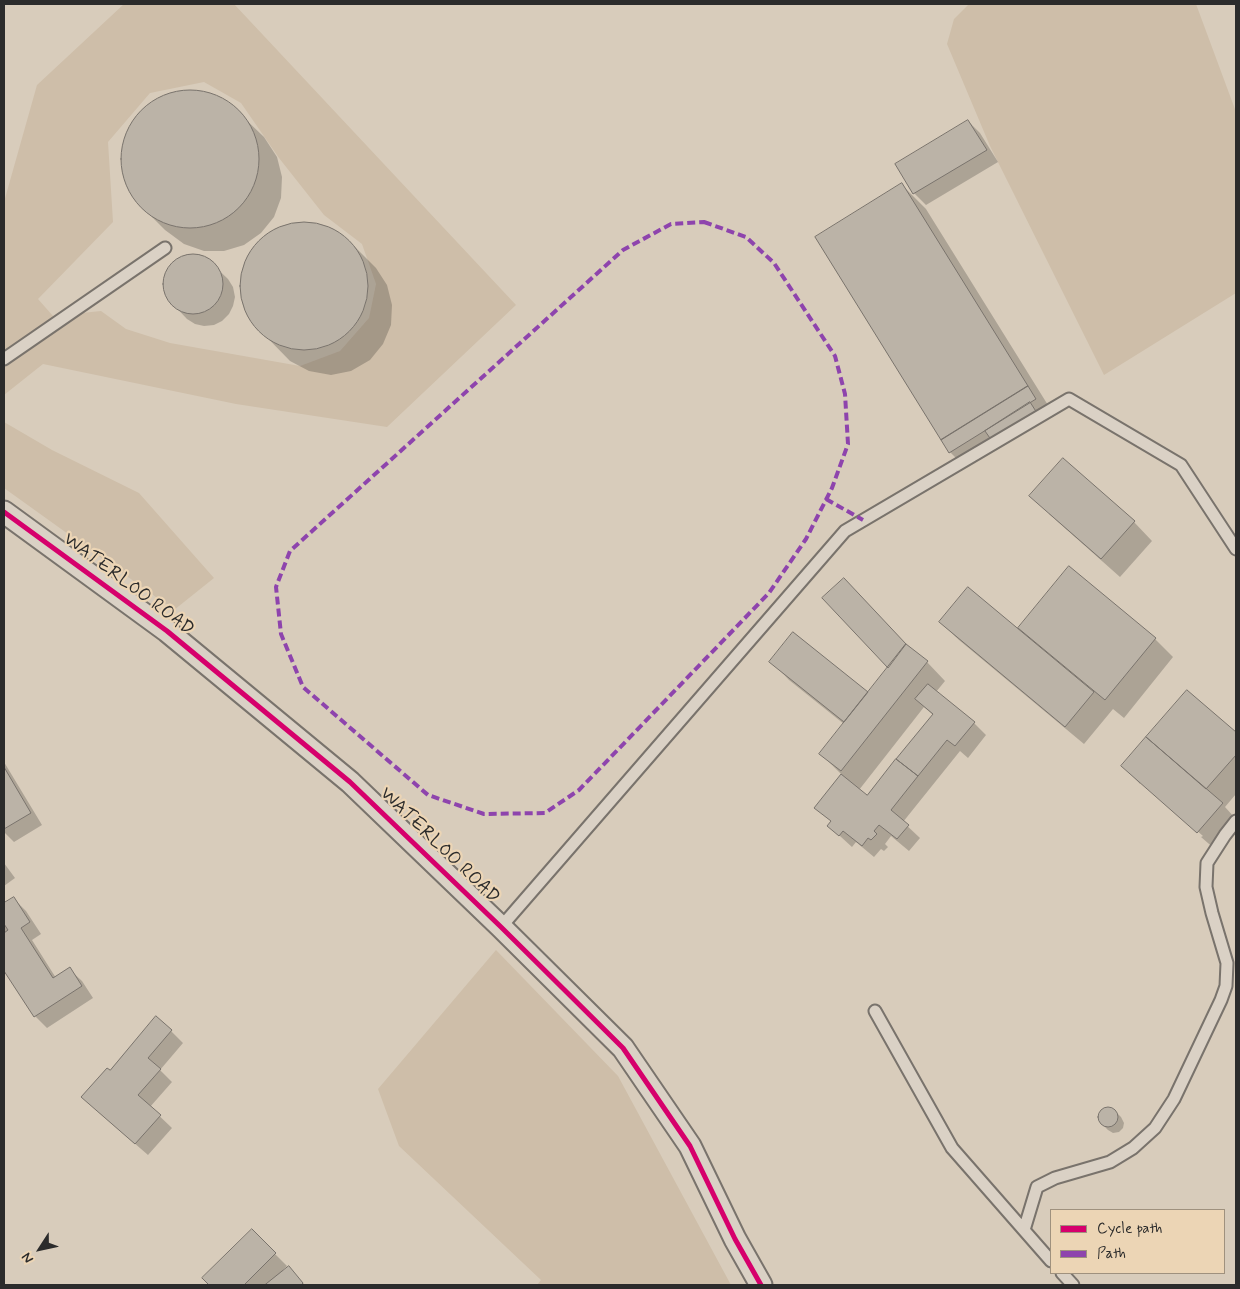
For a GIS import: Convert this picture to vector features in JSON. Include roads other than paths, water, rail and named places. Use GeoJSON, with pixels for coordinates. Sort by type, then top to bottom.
{"type":"FeatureCollection","features":[{"type":"Feature","properties":{"kind":"street","name":"WATERLOO ROAD"},"geometry":{"type":"LineString","coordinates":[[4,512],[167,631],[350,782],[501,927],[623,1048],[690,1146],[735,1239],[761,1285]]}},
{"type":"Feature","properties":{"kind":"lane"},"geometry":{"type":"LineString","coordinates":[[4,359],[165,248]]}},
{"type":"Feature","properties":{"kind":"lane"},"geometry":{"type":"LineString","coordinates":[[501,927],[845,531],[1069,399],[1181,465],[1236,549]]}},
{"type":"Feature","properties":{"kind":"lane"},"geometry":{"type":"LineString","coordinates":[[1024,1230],[1037,1187],[1055,1178],[1110,1162],[1133,1148],[1155,1128],[1174,1099],[1226,986],[1227,963],[1206,887],[1207,863],[1236,821]]}},
{"type":"Feature","properties":{"kind":"lane"},"geometry":{"type":"LineString","coordinates":[[875,1011],[952,1148],[1050,1260]]}},
{"type":"Feature","properties":{"kind":"lane"},"geometry":{"type":"LineString","coordinates":[[1063,1274],[1073,1285]]}}]}
